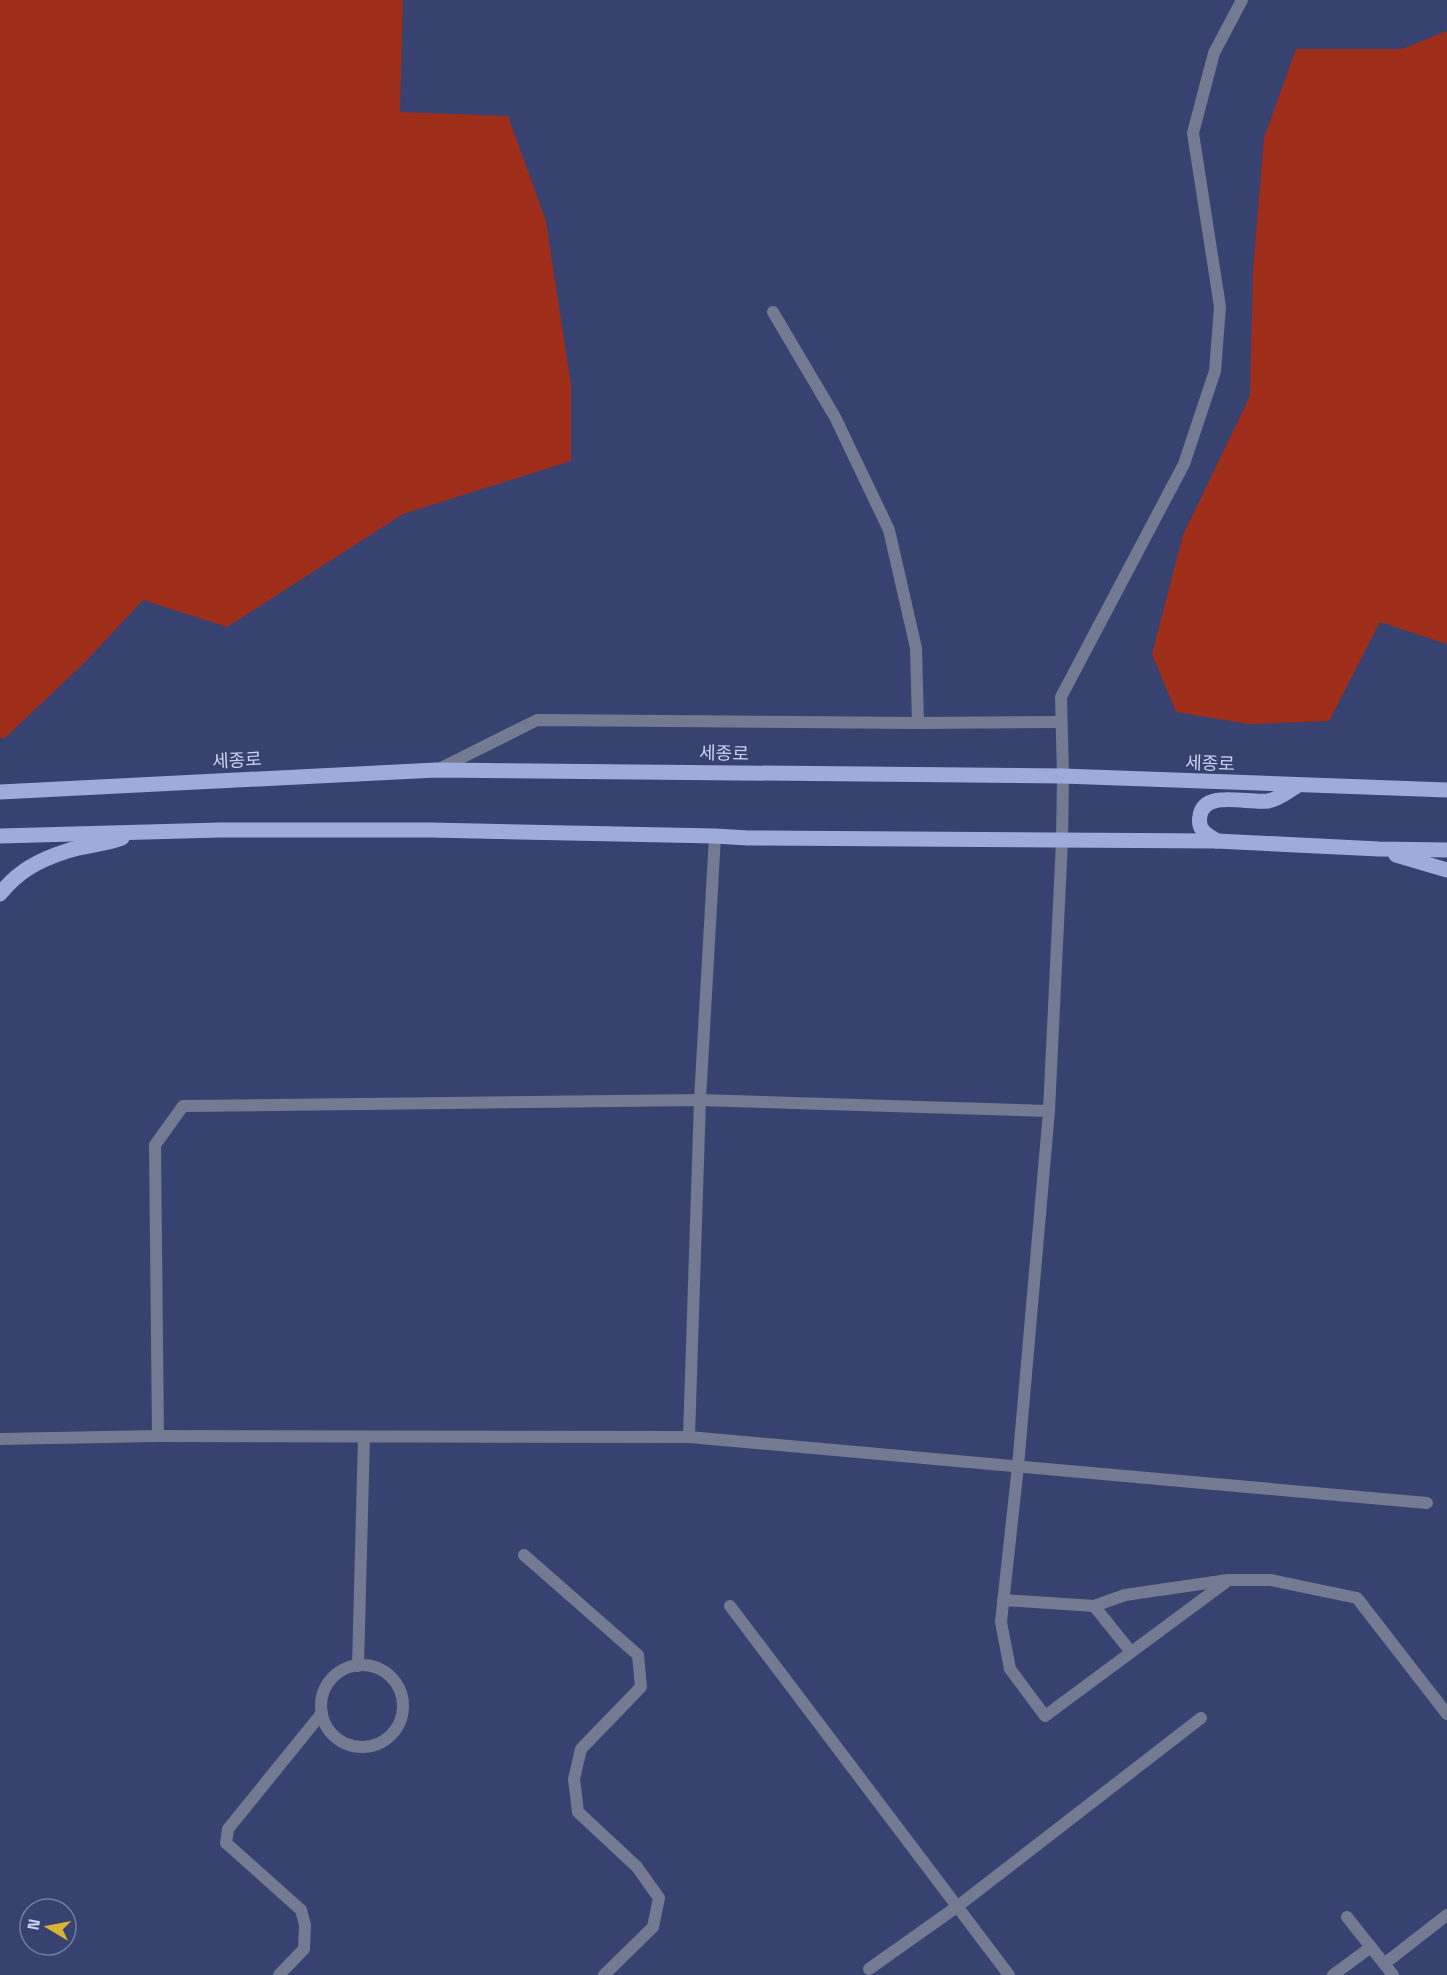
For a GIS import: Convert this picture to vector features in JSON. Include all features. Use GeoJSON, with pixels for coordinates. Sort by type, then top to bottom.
{"type":"FeatureCollection","features":[{"type":"Feature","properties":{"kind":"main road","name":"세종로"},"geometry":{"type":"LineString","coordinates":[[0,792],[436,770],[1063,776],[1447,790]]}},
{"type":"Feature","properties":{"kind":"main road"},"geometry":{"type":"LineString","coordinates":[[1217,842],[1202,831],[1199,822],[1201,810],[1208,803],[1223,800],[1266,802],[1298,786]]}},
{"type":"Feature","properties":{"kind":"main road"},"geometry":{"type":"LineString","coordinates":[[0,837],[220,830],[431,830],[748,838],[1217,842],[1447,850]]}},
{"type":"Feature","properties":{"kind":"main road"},"geometry":{"type":"LineString","coordinates":[[0,894],[13,878],[30,867],[67,851],[107,844],[134,833]]}},
{"type":"Feature","properties":{"kind":"main road"},"geometry":{"type":"LineString","coordinates":[[1379,849],[1447,870]]}},
{"type":"Feature","properties":{"kind":"street"},"geometry":{"type":"LineString","coordinates":[[1228,1580],[1045,1716],[1010,1669],[1001,1622],[1049,1111],[1062,841],[1061,697],[1184,464],[1215,371],[1220,307],[1194,133],[1214,54],[1242,0]]}},
{"type":"Feature","properties":{"kind":"street"},"geometry":{"type":"LineString","coordinates":[[773,312],[835,417],[889,530],[916,648],[918,723]]}},
{"type":"Feature","properties":{"kind":"street"},"geometry":{"type":"LineString","coordinates":[[436,770],[537,720],[1061,722]]}},
{"type":"Feature","properties":{"kind":"street"},"geometry":{"type":"LineString","coordinates":[[689,1437],[700,1100],[715,836]]}},
{"type":"Feature","properties":{"kind":"street"},"geometry":{"type":"LineString","coordinates":[[158,1436],[155,1145],[183,1106],[700,1100],[1049,1111]]}},
{"type":"Feature","properties":{"kind":"street"},"geometry":{"type":"LineString","coordinates":[[0,1439],[158,1436],[689,1437],[1426,1503]]}},
{"type":"Feature","properties":{"kind":"street"},"geometry":{"type":"LineString","coordinates":[[358,1666],[364,1437]]}},
{"type":"Feature","properties":{"kind":"street"},"geometry":{"type":"LineString","coordinates":[[524,1556],[639,1655],[641,1687],[581,1749],[574,1779],[578,1812],[637,1867],[659,1898],[654,1927],[604,1975]]}},
{"type":"Feature","properties":{"kind":"street"},"geometry":{"type":"LineString","coordinates":[[1003,1600],[1094,1606],[1125,1595],[1228,1580],[1271,1580],[1358,1598],[1447,1714]]}},
{"type":"Feature","properties":{"kind":"street"},"geometry":{"type":"LineString","coordinates":[[730,1606],[1009,1975]]}},
{"type":"Feature","properties":{"kind":"street"},"geometry":{"type":"LineString","coordinates":[[1094,1606],[1131,1652]]}},
{"type":"Feature","properties":{"kind":"street"},"geometry":{"type":"LineString","coordinates":[[358,1666],[377,1668],[393,1679],[400,1691],[403,1704],[402,1717],[396,1730],[387,1740],[374,1746],[360,1748],[347,1745],[334,1737],[326,1726],[322,1713],[321,1699],[326,1686],[334,1676],[345,1669],[358,1666]]}},
{"type":"Feature","properties":{"kind":"street"},"geometry":{"type":"LineString","coordinates":[[279,1975],[304,1949],[305,1925],[301,1910],[226,1843],[228,1829],[322,1713]]}},
{"type":"Feature","properties":{"kind":"street"},"geometry":{"type":"LineString","coordinates":[[869,1970],[958,1906],[1201,1718]]}},
{"type":"Feature","properties":{"kind":"street"},"geometry":{"type":"LineString","coordinates":[[1384,1964],[1447,1915]]}},
{"type":"Feature","properties":{"kind":"street"},"geometry":{"type":"LineString","coordinates":[[1347,1917],[1393,1975]]}},
{"type":"Feature","properties":{"kind":"street"},"geometry":{"type":"LineString","coordinates":[[1333,1975],[1371,1947]]}},
{"type":"Feature","properties":{"kind":"shaded area"},"geometry":{"type":"Polygon","coordinates":[[[0,0],[403,0],[400,112],[508,116],[546,221],[571,385],[571,461],[403,514],[227,627],[143,600],[85,662],[5,738],[0,738],[0,0]]]}},
{"type":"Feature","properties":{"kind":"shaded area"},"geometry":{"type":"Polygon","coordinates":[[[1447,31],[1447,644],[1380,622],[1329,721],[1249,724],[1176,712],[1152,654],[1183,535],[1250,396],[1253,270],[1264,138],[1296,49],[1402,49],[1447,31]]]}}]}
